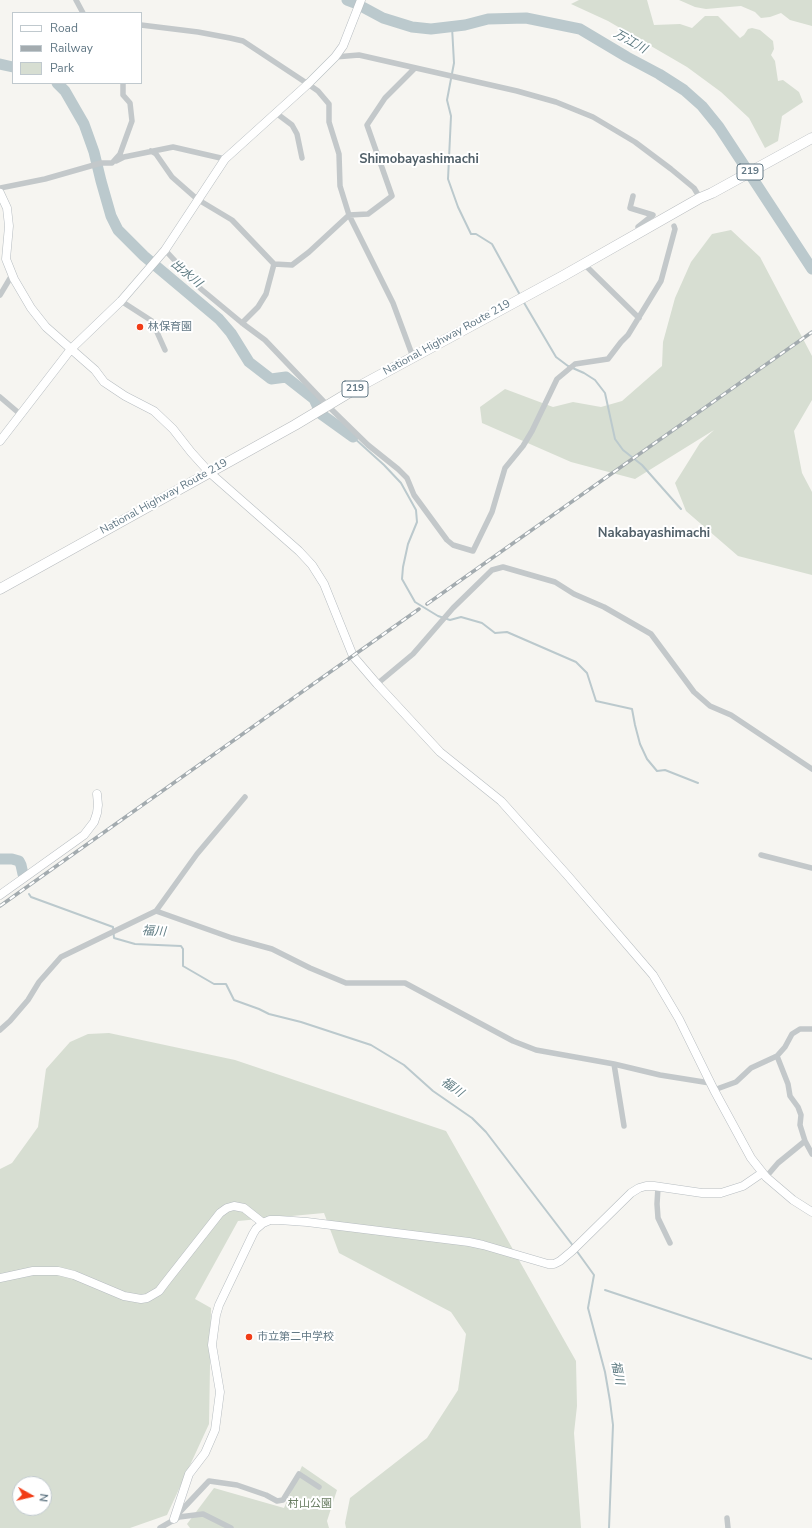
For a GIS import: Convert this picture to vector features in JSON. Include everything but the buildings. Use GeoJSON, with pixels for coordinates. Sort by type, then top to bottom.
{"type":"FeatureCollection","features":[{"type":"Feature","properties":{"kind":"highway","name":"National Highway Route 219"},"geometry":{"type":"LineString","coordinates":[[0,589],[295,425],[413,357],[584,264],[700,198],[712,193],[812,138]]}},
{"type":"Feature","properties":{"kind":"street"},"geometry":{"type":"LineString","coordinates":[[76,0],[82,12]]}},
{"type":"Feature","properties":{"kind":"street"},"geometry":{"type":"LineString","coordinates":[[0,441],[71,349],[120,301],[165,250],[197,199],[225,159],[308,84],[335,57],[343,46],[361,0]]}},
{"type":"Feature","properties":{"kind":"street"},"geometry":{"type":"LineString","coordinates":[[142,25],[198,32],[243,41],[318,91],[329,104],[329,122],[339,154],[340,186],[348,215],[393,303],[413,357]]}},
{"type":"Feature","properties":{"kind":"street"},"geometry":{"type":"LineString","coordinates":[[335,57],[359,55],[550,100],[617,130],[641,146],[694,188],[700,198]]}},
{"type":"Feature","properties":{"kind":"street"},"geometry":{"type":"LineString","coordinates":[[151,151],[156,154],[172,177],[197,199],[232,220],[274,264],[292,265],[309,252],[348,215],[368,214],[392,196],[367,125],[385,98],[415,68]]}},
{"type":"Feature","properties":{"kind":"street"},"geometry":{"type":"LineString","coordinates":[[112,163],[120,154],[132,121],[130,103],[123,96],[123,84]]}},
{"type":"Feature","properties":{"kind":"street"},"geometry":{"type":"LineString","coordinates":[[276,113],[292,125],[297,134],[302,158]]}},
{"type":"Feature","properties":{"kind":"street"},"geometry":{"type":"LineString","coordinates":[[0,188],[45,179],[101,163],[112,163],[124,157],[173,147],[225,159]]}},
{"type":"Feature","properties":{"kind":"street"},"geometry":{"type":"LineString","coordinates":[[0,193],[7,208],[9,226],[6,259],[12,275],[31,308],[46,327],[95,370],[104,382],[125,396],[154,411],[173,429],[209,472],[299,551],[312,565],[324,584],[353,656],[440,752],[502,801],[653,975],[679,1019],[712,1086],[751,1158],[764,1175],[812,1212]]}},
{"type":"Feature","properties":{"kind":"street"},"geometry":{"type":"LineString","coordinates":[[634,196],[630,208],[653,215],[638,227],[640,232]]}},
{"type":"Feature","properties":{"kind":"street"},"geometry":{"type":"LineString","coordinates":[[165,250],[202,289],[242,323],[265,340],[327,406],[368,445],[407,478],[414,495],[452,545],[473,551],[492,512],[505,468],[523,446],[532,431],[557,379],[575,364],[608,359],[628,335],[661,281],[674,226]]}},
{"type":"Feature","properties":{"kind":"street"},"geometry":{"type":"LineString","coordinates":[[242,323],[258,307],[266,294],[274,264]]}},
{"type":"Feature","properties":{"kind":"street"},"geometry":{"type":"LineString","coordinates":[[584,264],[639,318]]}},
{"type":"Feature","properties":{"kind":"street"},"geometry":{"type":"LineString","coordinates":[[0,295],[12,275]]}},
{"type":"Feature","properties":{"kind":"street"},"geometry":{"type":"LineString","coordinates":[[120,301],[152,321],[165,350]]}},
{"type":"Feature","properties":{"kind":"street"},"geometry":{"type":"LineString","coordinates":[[0,397],[20,414]]}},
{"type":"Feature","properties":{"kind":"street"},"geometry":{"type":"LineString","coordinates":[[377,684],[413,654],[453,608],[492,570],[502,567],[555,582],[574,594],[610,611],[651,634],[694,692],[710,706],[732,715],[812,769]]}},
{"type":"Feature","properties":{"kind":"street"},"geometry":{"type":"LineString","coordinates":[[0,895],[84,835],[94,822],[97,813],[97,794]]}},
{"type":"Feature","properties":{"kind":"street"},"geometry":{"type":"LineString","coordinates":[[0,1030],[28,1000],[39,982],[61,957],[156,911],[197,854],[245,797]]}},
{"type":"Feature","properties":{"kind":"street"},"geometry":{"type":"LineString","coordinates":[[761,855],[812,868]]}},
{"type":"Feature","properties":{"kind":"street"},"geometry":{"type":"LineString","coordinates":[[156,911],[232,938],[272,949],[310,968],[346,983],[405,984],[513,1041],[536,1050],[614,1064],[712,1086],[736,1082],[751,1068],[777,1056],[792,1034],[800,1029],[812,1029]]}},
{"type":"Feature","properties":{"kind":"street"},"geometry":{"type":"LineString","coordinates":[[777,1056],[788,1084],[790,1096],[800,1111],[800,1125],[805,1141],[812,1154]]}},
{"type":"Feature","properties":{"kind":"street"},"geometry":{"type":"LineString","coordinates":[[614,1064],[624,1126]]}},
{"type":"Feature","properties":{"kind":"street"},"geometry":{"type":"LineString","coordinates":[[174,1519],[189,1474],[205,1453],[215,1430],[220,1392],[212,1345],[214,1323],[218,1310],[252,1234],[263,1223],[270,1220],[307,1222],[469,1242],[548,1264],[554,1264],[572,1251],[631,1193],[639,1188],[646,1186],[702,1193],[721,1192],[743,1186],[764,1175],[805,1141]]}},
{"type":"Feature","properties":{"kind":"street"},"geometry":{"type":"LineString","coordinates":[[658,1187],[658,1218],[670,1243]]}},
{"type":"Feature","properties":{"kind":"street"},"geometry":{"type":"LineString","coordinates":[[0,1278],[33,1271],[58,1271],[74,1275],[124,1296],[141,1299],[147,1298],[162,1287],[220,1213],[227,1208],[234,1206],[244,1208],[263,1223]]}},
{"type":"Feature","properties":{"kind":"street"},"geometry":{"type":"LineString","coordinates":[[174,1519],[209,1481],[236,1485],[266,1495],[277,1501],[283,1500],[299,1474],[319,1487]]}},
{"type":"Feature","properties":{"kind":"street"},"geometry":{"type":"LineString","coordinates":[[160,1528],[179,1517],[203,1514],[232,1528]]}},
{"type":"Feature","properties":{"kind":"street"},"geometry":{"type":"LineString","coordinates":[[727,1518],[728,1528]]}},
{"type":"Feature","properties":{"kind":"green space"},"geometry":{"type":"Polygon","coordinates":[[[579,0],[647,0],[654,25],[680,24],[692,28],[705,16],[718,16],[740,38],[748,29],[752,28],[760,30],[773,41],[774,49],[771,55],[775,61],[778,81],[783,80],[799,92],[803,102],[782,116],[778,141],[765,148],[749,118],[721,92],[687,67],[608,21],[571,4],[579,0]]]}},
{"type":"Feature","properties":{"kind":"green space"},"geometry":{"type":"Polygon","coordinates":[[[679,0],[812,0],[812,26],[790,20],[781,13],[770,17],[761,18],[755,12],[741,6],[706,9],[695,7],[679,0]]]}},
{"type":"Feature","properties":{"kind":"green space"},"geometry":{"type":"Polygon","coordinates":[[[731,230],[760,257],[812,356],[812,400],[794,431],[802,473],[812,492],[812,575],[738,556],[686,511],[675,483],[700,443],[714,430],[635,479],[571,462],[482,423],[480,407],[505,389],[553,407],[573,402],[601,407],[622,401],[662,366],[663,342],[675,298],[691,262],[712,234],[731,230]]]}},
{"type":"Feature","properties":{"kind":"green space"},"geometry":{"type":"Polygon","coordinates":[[[109,1033],[235,1060],[446,1131],[576,1361],[577,1406],[574,1433],[581,1528],[346,1528],[345,1523],[350,1498],[427,1438],[458,1390],[466,1334],[451,1312],[339,1253],[324,1213],[238,1221],[195,1299],[211,1308],[209,1424],[167,1515],[130,1528],[0,1528],[0,1169],[12,1163],[38,1127],[46,1069],[70,1042],[88,1034],[109,1033]]]}},
{"type":"Feature","properties":{"kind":"green space","name":"村山公園"},"geometry":{"type":"Polygon","coordinates":[[[302,1466],[337,1490],[327,1521],[329,1528],[190,1528],[187,1524],[214,1488],[284,1508],[302,1466]]]}},
{"type":"Feature","properties":{"kind":"waterway","name":"万江川"},"geometry":{"type":"LineString","coordinates":[[347,0],[383,18],[412,27],[431,29],[465,25],[488,19],[526,18],[580,29],[659,74],[684,90],[702,106],[719,127],[812,269]]}},
{"type":"Feature","properties":{"kind":"waterway"},"geometry":{"type":"LineString","coordinates":[[452,27],[454,63],[447,100],[451,116],[448,179],[458,207],[471,234],[476,234],[492,244],[520,295]]}},
{"type":"Feature","properties":{"kind":"waterway","name":"出水川"},"geometry":{"type":"LineString","coordinates":[[0,64],[12,67]]}},
{"type":"Feature","properties":{"kind":"waterway","name":"出水川"},"geometry":{"type":"LineString","coordinates":[[58,84],[65,91],[84,124],[94,152],[111,216],[118,230],[144,256],[219,319],[231,333],[249,362],[271,379],[286,377],[314,399],[321,414],[353,437]]}},
{"type":"Feature","properties":{"kind":"waterway"},"geometry":{"type":"LineString","coordinates":[[523,301],[556,357],[568,366],[595,380],[605,393],[615,439],[623,450],[642,465],[681,509]]}},
{"type":"Feature","properties":{"kind":"waterway"},"geometry":{"type":"LineString","coordinates":[[353,437],[384,465],[401,483],[416,510],[417,522],[408,544],[402,579],[415,602],[438,616],[450,620],[461,617],[482,623],[495,633],[507,632],[576,662],[587,673],[596,701],[632,709],[640,744],[647,759],[657,771],[665,770],[698,783]]}},
{"type":"Feature","properties":{"kind":"waterway","name":"福川"},"geometry":{"type":"LineString","coordinates":[[0,859],[12,859],[19,861],[23,874]]}},
{"type":"Feature","properties":{"kind":"waterway","name":"福川"},"geometry":{"type":"LineString","coordinates":[[29,894],[31,897],[113,927],[114,938],[135,944],[181,946],[183,949],[183,966],[214,984],[226,984],[234,1000],[269,1014],[301,1022],[371,1045],[404,1065],[433,1091],[472,1118],[486,1132],[574,1247]]}},
{"type":"Feature","properties":{"kind":"waterway","name":"福川"},"geometry":{"type":"LineString","coordinates":[[576,1250],[594,1275],[588,1308],[605,1372],[613,1425],[609,1528]]}},
{"type":"Feature","properties":{"kind":"waterway"},"geometry":{"type":"LineString","coordinates":[[605,1290],[812,1359]]}},
{"type":"Feature","properties":{"kind":"railway"},"geometry":{"type":"LineString","coordinates":[[427,604],[812,332]]}},
{"type":"Feature","properties":{"kind":"railway"},"geometry":{"type":"LineString","coordinates":[[0,906],[419,609]]}},
{"type":"Feature","properties":{"kind":"place","name":"林保育園"},"geometry":{"type":"Point","coordinates":[140,327]}},
{"type":"Feature","properties":{"kind":"place","name":"市立第二中学校"},"geometry":{"type":"Point","coordinates":[249,1337]}},
{"type":"Feature","properties":{"kind":"district","name":"Shimobayashimachi"},"geometry":{"type":"Point","coordinates":[419,160]}},
{"type":"Feature","properties":{"kind":"district","name":"Nakabayashimachi"},"geometry":{"type":"Point","coordinates":[654,534]}}]}
